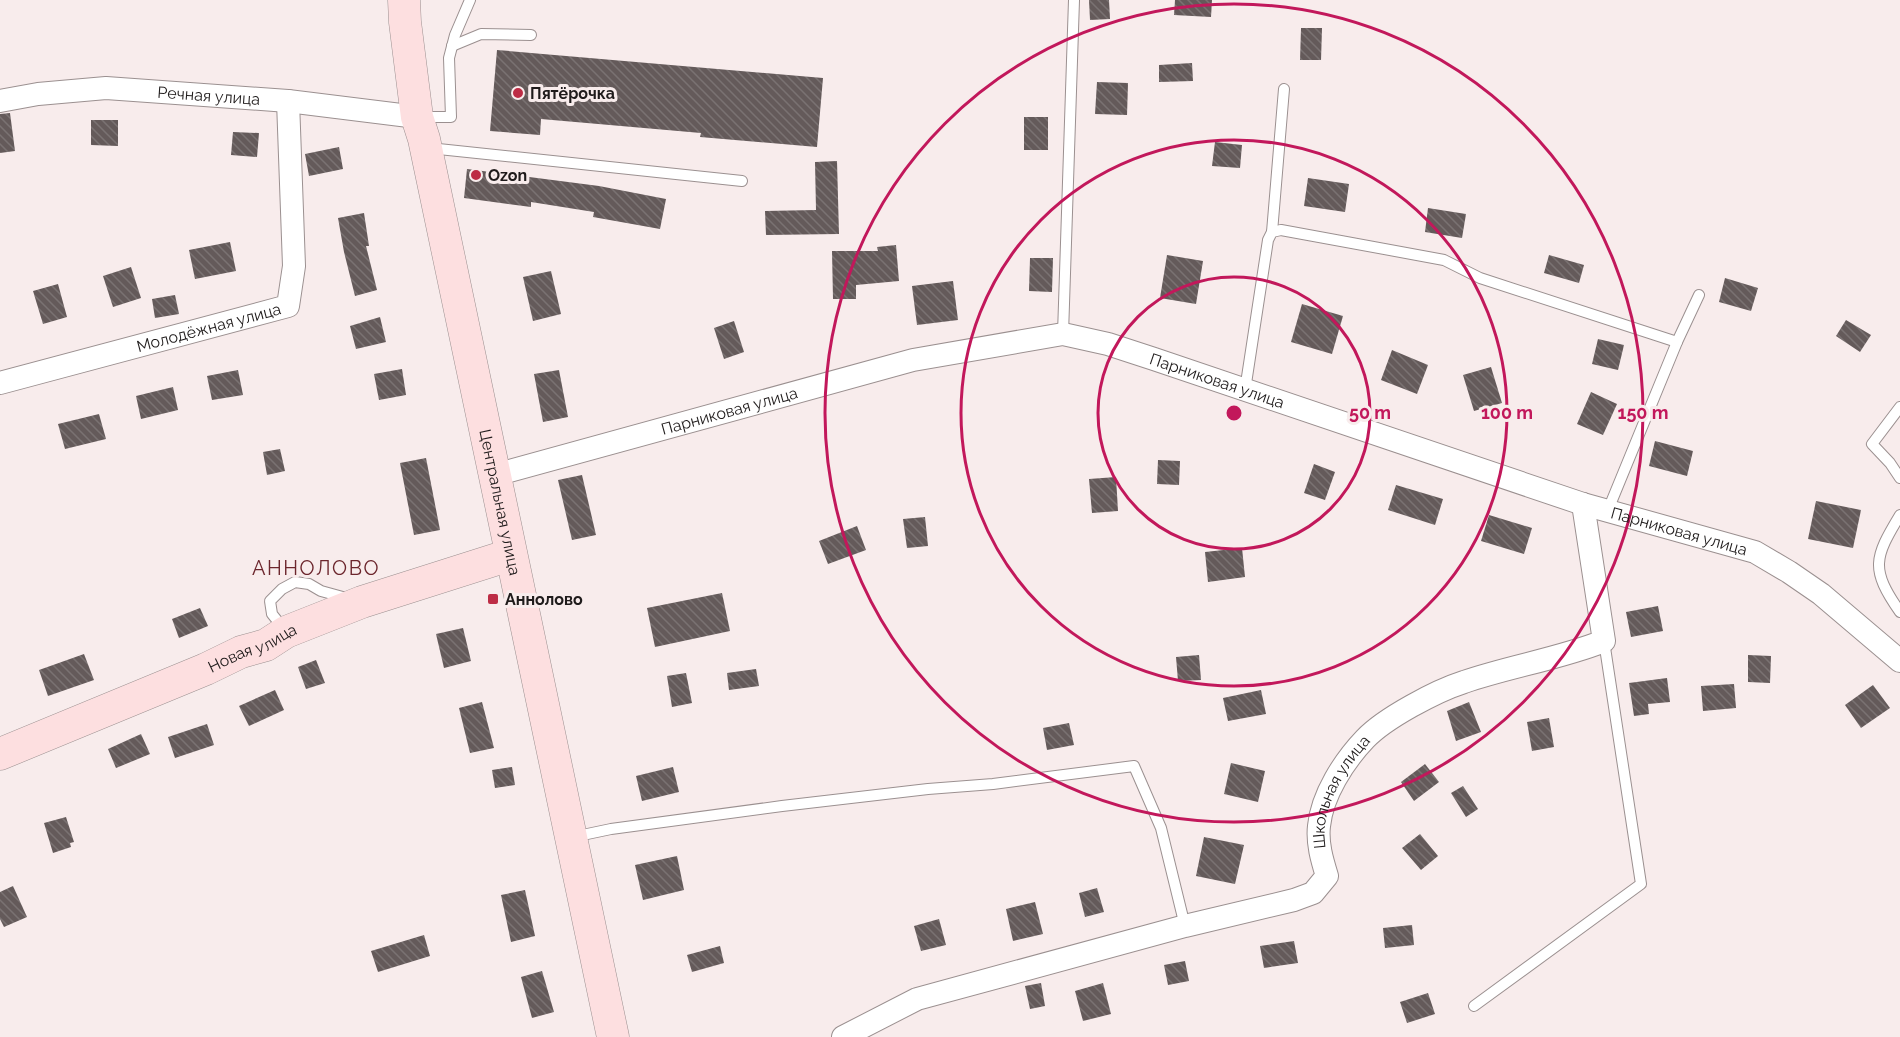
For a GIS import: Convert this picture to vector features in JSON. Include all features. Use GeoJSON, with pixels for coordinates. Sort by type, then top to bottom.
{"type":"FeatureCollection","features":[{"type":"Feature","properties":{"kind":"main road","name":"Центральная улица"},"geometry":{"type":"LineString","coordinates":[[404,0],[417,117],[426,147],[612,1037]]}},
{"type":"Feature","properties":{"kind":"main road","name":"Новая улица"},"geometry":{"type":"LineString","coordinates":[[0,754],[242,652],[266,645],[286,632],[362,602],[510,555]]}},
{"type":"Feature","properties":{"kind":"street","name":"Речная улица"},"geometry":{"type":"LineString","coordinates":[[0,101],[38,94],[106,88],[288,101],[417,117]]}},
{"type":"Feature","properties":{"kind":"street","name":"Молодёжная улица"},"geometry":{"type":"LineString","coordinates":[[0,383],[288,306],[294,266],[288,101]]}},
{"type":"Feature","properties":{"kind":"street","name":"Парниковая улица"},"geometry":{"type":"LineString","coordinates":[[495,475],[913,360],[1063,334],[1108,344],[1583,504],[1755,552],[1821,594],[1900,661]]}},
{"type":"Feature","properties":{"kind":"street"},"geometry":{"type":"LineString","coordinates":[[1583,504],[1604,641]]}},
{"type":"Feature","properties":{"kind":"street","name":"Школьная улица"},"geometry":{"type":"LineString","coordinates":[[843,1037],[917,999],[1185,926],[1294,900],[1313,893],[1327,876],[1320,849],[1319,826],[1324,805],[1348,760],[1367,737],[1391,719],[1463,682],[1580,651],[1604,641]]}},
{"type":"Feature","properties":{"kind":"lane"},"geometry":{"type":"LineString","coordinates":[[417,117],[451,117],[449,58],[470,0]]}},
{"type":"Feature","properties":{"kind":"lane"},"geometry":{"type":"LineString","coordinates":[[1063,334],[1074,0]]}},
{"type":"Feature","properties":{"kind":"lane"},"geometry":{"type":"LineString","coordinates":[[452,46],[481,34],[531,35]]}},
{"type":"Feature","properties":{"kind":"lane"},"geometry":{"type":"LineString","coordinates":[[1245,390],[1268,240],[1272,232],[1284,89]]}},
{"type":"Feature","properties":{"kind":"lane"},"geometry":{"type":"LineString","coordinates":[[426,147],[742,182]]}},
{"type":"Feature","properties":{"kind":"lane"},"geometry":{"type":"LineString","coordinates":[[1272,232],[1281,230],[1444,260],[1480,278],[1677,342]]}},
{"type":"Feature","properties":{"kind":"lane"},"geometry":{"type":"LineString","coordinates":[[1608,510],[1677,342],[1699,295]]}},
{"type":"Feature","properties":{"kind":"lane"},"geometry":{"type":"LineString","coordinates":[[1900,407],[1872,444],[1890,463],[1900,478]]}},
{"type":"Feature","properties":{"kind":"lane"},"geometry":{"type":"LineString","coordinates":[[1900,515],[1883,544],[1878,573],[1889,597],[1900,612]]}},
{"type":"Feature","properties":{"kind":"lane"},"geometry":{"type":"LineString","coordinates":[[286,632],[272,614],[270,601],[282,589],[295,582],[362,602]]}},
{"type":"Feature","properties":{"kind":"lane"},"geometry":{"type":"LineString","coordinates":[[1474,1005],[1641,884],[1604,641]]}},
{"type":"Feature","properties":{"kind":"lane"},"geometry":{"type":"LineString","coordinates":[[571,838],[611,829],[782,806],[993,784],[1134,766],[1161,828],[1185,926]]}},
{"type":"Feature","properties":{"kind":"building"},"geometry":{"type":"Polygon","coordinates":[[[1089,0],[1109,0],[1110,19],[1090,20],[1089,0]]]}},
{"type":"Feature","properties":{"kind":"building"},"geometry":{"type":"Polygon","coordinates":[[[1175,0],[1212,0],[1211,17],[1174,15],[1175,0]]]}},
{"type":"Feature","properties":{"kind":"building"},"geometry":{"type":"Polygon","coordinates":[[[1301,28],[1322,28],[1321,60],[1300,60],[1301,28]]]}},
{"type":"Feature","properties":{"kind":"building"},"geometry":{"type":"Polygon","coordinates":[[[497,50],[823,78],[817,147],[700,137],[701,133],[541,119],[540,135],[490,131],[497,50]]]}},
{"type":"Feature","properties":{"kind":"building"},"geometry":{"type":"Polygon","coordinates":[[[1192,63],[1193,81],[1159,82],[1159,65],[1192,63]]]}},
{"type":"Feature","properties":{"kind":"building"},"geometry":{"type":"Polygon","coordinates":[[[1097,82],[1128,83],[1127,115],[1095,114],[1097,82]]]}},
{"type":"Feature","properties":{"kind":"building"},"geometry":{"type":"Polygon","coordinates":[[[10,113],[15,151],[0,153],[0,114],[10,113]]]}},
{"type":"Feature","properties":{"kind":"building"},"geometry":{"type":"Polygon","coordinates":[[[1024,117],[1048,117],[1048,150],[1024,150],[1024,117]]]}},
{"type":"Feature","properties":{"kind":"building"},"geometry":{"type":"Polygon","coordinates":[[[91,120],[118,120],[118,146],[91,145],[91,120]]]}},
{"type":"Feature","properties":{"kind":"building"},"geometry":{"type":"Polygon","coordinates":[[[233,132],[259,133],[257,157],[231,155],[233,132]]]}},
{"type":"Feature","properties":{"kind":"building"},"geometry":{"type":"Polygon","coordinates":[[[1215,142],[1242,145],[1240,168],[1212,166],[1215,142]]]}},
{"type":"Feature","properties":{"kind":"building"},"geometry":{"type":"Polygon","coordinates":[[[339,147],[343,169],[309,176],[305,154],[339,147]]]}},
{"type":"Feature","properties":{"kind":"building"},"geometry":{"type":"Polygon","coordinates":[[[837,161],[839,234],[766,235],[765,211],[816,210],[815,162],[837,161]]]}},
{"type":"Feature","properties":{"kind":"building"},"geometry":{"type":"Polygon","coordinates":[[[467,169],[599,186],[666,199],[660,229],[593,217],[594,212],[531,202],[531,207],[464,198],[467,169]]]}},
{"type":"Feature","properties":{"kind":"building"},"geometry":{"type":"Polygon","coordinates":[[[1308,178],[1349,184],[1345,212],[1304,206],[1308,178]]]}},
{"type":"Feature","properties":{"kind":"building"},"geometry":{"type":"Polygon","coordinates":[[[1428,208],[1466,214],[1462,238],[1425,232],[1428,208]]]}},
{"type":"Feature","properties":{"kind":"building"},"geometry":{"type":"Polygon","coordinates":[[[364,213],[369,246],[366,246],[377,290],[355,296],[338,218],[364,213]]]}},
{"type":"Feature","properties":{"kind":"building"},"geometry":{"type":"Polygon","coordinates":[[[230,242],[236,271],[195,279],[189,250],[230,242]]]}},
{"type":"Feature","properties":{"kind":"building"},"geometry":{"type":"Polygon","coordinates":[[[896,245],[899,281],[856,285],[856,299],[833,299],[832,251],[878,251],[877,247],[896,245]]]}},
{"type":"Feature","properties":{"kind":"building"},"geometry":{"type":"Polygon","coordinates":[[[1167,255],[1203,261],[1196,304],[1160,298],[1167,255]]]}},
{"type":"Feature","properties":{"kind":"building"},"geometry":{"type":"Polygon","coordinates":[[[1549,255],[1584,265],[1579,283],[1544,273],[1549,255]]]}},
{"type":"Feature","properties":{"kind":"building"},"geometry":{"type":"Polygon","coordinates":[[[1030,258],[1053,258],[1052,292],[1029,291],[1030,258]]]}},
{"type":"Feature","properties":{"kind":"building"},"geometry":{"type":"Polygon","coordinates":[[[131,267],[141,298],[113,307],[103,276],[131,267]]]}},
{"type":"Feature","properties":{"kind":"building"},"geometry":{"type":"Polygon","coordinates":[[[551,271],[561,314],[533,321],[523,277],[551,271]]]}},
{"type":"Feature","properties":{"kind":"building"},"geometry":{"type":"Polygon","coordinates":[[[1725,278],[1758,288],[1751,311],[1719,302],[1725,278]]]}},
{"type":"Feature","properties":{"kind":"building"},"geometry":{"type":"Polygon","coordinates":[[[953,281],[958,320],[917,325],[912,286],[953,281]]]}},
{"type":"Feature","properties":{"kind":"building"},"geometry":{"type":"Polygon","coordinates":[[[58,284],[67,317],[43,324],[33,291],[58,284]]]}},
{"type":"Feature","properties":{"kind":"building"},"geometry":{"type":"Polygon","coordinates":[[[175,295],[179,314],[155,318],[152,299],[175,295]]]}},
{"type":"Feature","properties":{"kind":"building"},"geometry":{"type":"Polygon","coordinates":[[[1302,304],[1343,316],[1332,354],[1291,342],[1302,304]]]}},
{"type":"Feature","properties":{"kind":"building"},"geometry":{"type":"Polygon","coordinates":[[[380,317],[386,342],[356,349],[350,326],[380,317]]]}},
{"type":"Feature","properties":{"kind":"building"},"geometry":{"type":"Polygon","coordinates":[[[1846,320],[1871,335],[1860,352],[1836,336],[1846,320]]]}},
{"type":"Feature","properties":{"kind":"building"},"geometry":{"type":"Polygon","coordinates":[[[734,321],[744,352],[724,359],[714,328],[734,321]]]}},
{"type":"Feature","properties":{"kind":"building"},"geometry":{"type":"Polygon","coordinates":[[[1598,339],[1624,345],[1618,370],[1592,364],[1598,339]]]}},
{"type":"Feature","properties":{"kind":"building"},"geometry":{"type":"Polygon","coordinates":[[[1392,350],[1428,365],[1417,394],[1381,380],[1392,350]]]}},
{"type":"Feature","properties":{"kind":"building"},"geometry":{"type":"Polygon","coordinates":[[[1491,367],[1502,403],[1474,411],[1463,375],[1491,367]]]}},
{"type":"Feature","properties":{"kind":"building"},"geometry":{"type":"Polygon","coordinates":[[[402,369],[406,395],[379,400],[374,374],[402,369]]]}},
{"type":"Feature","properties":{"kind":"building"},"geometry":{"type":"Polygon","coordinates":[[[238,370],[243,395],[212,400],[207,376],[238,370]]]}},
{"type":"Feature","properties":{"kind":"building"},"geometry":{"type":"Polygon","coordinates":[[[559,370],[568,417],[543,422],[534,374],[559,370]]]}},
{"type":"Feature","properties":{"kind":"building"},"geometry":{"type":"Polygon","coordinates":[[[173,387],[178,410],[141,419],[136,396],[173,387]]]}},
{"type":"Feature","properties":{"kind":"building"},"geometry":{"type":"Polygon","coordinates":[[[1591,392],[1617,404],[1603,435],[1577,424],[1591,392]]]}},
{"type":"Feature","properties":{"kind":"building"},"geometry":{"type":"Polygon","coordinates":[[[99,414],[106,439],[65,449],[58,424],[99,414]]]}},
{"type":"Feature","properties":{"kind":"building"},"geometry":{"type":"Polygon","coordinates":[[[1655,441],[1693,451],[1687,476],[1649,466],[1655,441]]]}},
{"type":"Feature","properties":{"kind":"building"},"geometry":{"type":"Polygon","coordinates":[[[280,449],[285,471],[267,475],[263,452],[280,449]]]}},
{"type":"Feature","properties":{"kind":"building"},"geometry":{"type":"Polygon","coordinates":[[[426,458],[440,530],[414,535],[400,463],[426,458]]]}},
{"type":"Feature","properties":{"kind":"building"},"geometry":{"type":"Polygon","coordinates":[[[1158,460],[1180,461],[1179,485],[1157,484],[1158,460]]]}},
{"type":"Feature","properties":{"kind":"building"},"geometry":{"type":"Polygon","coordinates":[[[1314,464],[1335,472],[1325,500],[1304,493],[1314,464]]]}},
{"type":"Feature","properties":{"kind":"building"},"geometry":{"type":"Polygon","coordinates":[[[582,475],[596,535],[572,540],[558,480],[582,475]]]}},
{"type":"Feature","properties":{"kind":"building"},"geometry":{"type":"Polygon","coordinates":[[[1116,477],[1118,511],[1092,513],[1089,479],[1116,477]]]}},
{"type":"Feature","properties":{"kind":"building"},"geometry":{"type":"Polygon","coordinates":[[[1396,485],[1443,499],[1435,525],[1388,510],[1396,485]]]}},
{"type":"Feature","properties":{"kind":"building"},"geometry":{"type":"Polygon","coordinates":[[[1816,501],[1861,510],[1853,548],[1808,539],[1816,501]]]}},
{"type":"Feature","properties":{"kind":"building"},"geometry":{"type":"Polygon","coordinates":[[[1489,515],[1532,528],[1524,554],[1481,541],[1489,515]]]}},
{"type":"Feature","properties":{"kind":"building"},"geometry":{"type":"Polygon","coordinates":[[[925,517],[928,546],[907,548],[903,519],[925,517]]]}},
{"type":"Feature","properties":{"kind":"building"},"geometry":{"type":"Polygon","coordinates":[[[857,526],[866,550],[828,564],[819,541],[857,526]]]}},
{"type":"Feature","properties":{"kind":"building"},"geometry":{"type":"Polygon","coordinates":[[[1242,548],[1245,577],[1208,582],[1205,552],[1242,548]]]}},
{"type":"Feature","properties":{"kind":"building"},"geometry":{"type":"Polygon","coordinates":[[[722,593],[730,631],[655,647],[647,608],[722,593]]]}},
{"type":"Feature","properties":{"kind":"building"},"geometry":{"type":"Polygon","coordinates":[[[1658,606],[1663,631],[1631,637],[1626,612],[1658,606]]]}},
{"type":"Feature","properties":{"kind":"building"},"geometry":{"type":"Polygon","coordinates":[[[200,608],[208,626],[179,638],[172,619],[200,608]]]}},
{"type":"Feature","properties":{"kind":"building"},"geometry":{"type":"Polygon","coordinates":[[[463,628],[471,661],[444,668],[436,634],[463,628]]]}},
{"type":"Feature","properties":{"kind":"building"},"geometry":{"type":"Polygon","coordinates":[[[84,654],[94,680],[48,696],[39,670],[84,654]]]}},
{"type":"Feature","properties":{"kind":"building"},"geometry":{"type":"Polygon","coordinates":[[[1199,655],[1201,680],[1178,681],[1176,657],[1199,655]]]}},
{"type":"Feature","properties":{"kind":"building"},"geometry":{"type":"Polygon","coordinates":[[[1748,655],[1771,656],[1770,683],[1748,682],[1748,655]]]}},
{"type":"Feature","properties":{"kind":"building"},"geometry":{"type":"Polygon","coordinates":[[[316,660],[325,683],[306,689],[298,667],[316,660]]]}},
{"type":"Feature","properties":{"kind":"building"},"geometry":{"type":"Polygon","coordinates":[[[756,669],[759,686],[729,690],[727,673],[756,669]]]}},
{"type":"Feature","properties":{"kind":"building"},"geometry":{"type":"Polygon","coordinates":[[[686,673],[692,703],[672,707],[667,676],[686,673]]]}},
{"type":"Feature","properties":{"kind":"building"},"geometry":{"type":"Polygon","coordinates":[[[1667,678],[1670,702],[1648,704],[1649,714],[1634,716],[1629,683],[1667,678]]]}},
{"type":"Feature","properties":{"kind":"building"},"geometry":{"type":"Polygon","coordinates":[[[1734,684],[1736,708],[1703,711],[1701,686],[1734,684]]]}},
{"type":"Feature","properties":{"kind":"building"},"geometry":{"type":"Polygon","coordinates":[[[1873,685],[1890,708],[1861,728],[1845,705],[1873,685]]]}},
{"type":"Feature","properties":{"kind":"building"},"geometry":{"type":"Polygon","coordinates":[[[275,690],[284,710],[249,726],[239,706],[275,690]]]}},
{"type":"Feature","properties":{"kind":"building"},"geometry":{"type":"Polygon","coordinates":[[[1261,690],[1266,714],[1228,721],[1223,698],[1261,690]]]}},
{"type":"Feature","properties":{"kind":"building"},"geometry":{"type":"Polygon","coordinates":[[[482,702],[494,748],[470,753],[459,708],[482,702]]]}},
{"type":"Feature","properties":{"kind":"building"},"geometry":{"type":"Polygon","coordinates":[[[1469,702],[1481,732],[1456,741],[1447,711],[1469,702]]]}},
{"type":"Feature","properties":{"kind":"building"},"geometry":{"type":"Polygon","coordinates":[[[1549,718],[1554,747],[1532,751],[1527,722],[1549,718]]]}},
{"type":"Feature","properties":{"kind":"building"},"geometry":{"type":"Polygon","coordinates":[[[1069,723],[1074,745],[1047,750],[1043,728],[1069,723]]]}},
{"type":"Feature","properties":{"kind":"building"},"geometry":{"type":"Polygon","coordinates":[[[207,724],[214,745],[175,758],[168,737],[207,724]]]}},
{"type":"Feature","properties":{"kind":"building"},"geometry":{"type":"Polygon","coordinates":[[[141,734],[150,754],[116,768],[108,749],[141,734]]]}},
{"type":"Feature","properties":{"kind":"building"},"geometry":{"type":"Polygon","coordinates":[[[1231,763],[1265,771],[1258,802],[1224,794],[1231,763]]]}},
{"type":"Feature","properties":{"kind":"building"},"geometry":{"type":"Polygon","coordinates":[[[1425,764],[1439,782],[1414,801],[1401,782],[1425,764]]]}},
{"type":"Feature","properties":{"kind":"building"},"geometry":{"type":"Polygon","coordinates":[[[512,767],[515,785],[495,788],[492,770],[512,767]]]}},
{"type":"Feature","properties":{"kind":"building"},"geometry":{"type":"Polygon","coordinates":[[[673,767],[679,792],[642,801],[636,776],[673,767]]]}},
{"type":"Feature","properties":{"kind":"building"},"geometry":{"type":"Polygon","coordinates":[[[1463,786],[1478,809],[1466,817],[1451,793],[1463,786]]]}},
{"type":"Feature","properties":{"kind":"building"},"geometry":{"type":"Polygon","coordinates":[[[66,817],[74,842],[70,843],[71,847],[53,853],[44,823],[66,817]]]}},
{"type":"Feature","properties":{"kind":"building"},"geometry":{"type":"Polygon","coordinates":[[[1420,834],[1438,856],[1421,870],[1402,848],[1420,834]]]}},
{"type":"Feature","properties":{"kind":"building"},"geometry":{"type":"Polygon","coordinates":[[[1204,837],[1244,845],[1235,884],[1196,876],[1204,837]]]}},
{"type":"Feature","properties":{"kind":"building"},"geometry":{"type":"Polygon","coordinates":[[[677,856],[684,890],[643,900],[635,865],[677,856]]]}},
{"type":"Feature","properties":{"kind":"building"},"geometry":{"type":"Polygon","coordinates":[[[13,886],[27,917],[4,927],[0,919],[0,892],[13,886]]]}},
{"type":"Feature","properties":{"kind":"building"},"geometry":{"type":"Polygon","coordinates":[[[1097,888],[1104,912],[1085,917],[1079,893],[1097,888]]]}},
{"type":"Feature","properties":{"kind":"building"},"geometry":{"type":"Polygon","coordinates":[[[525,890],[535,936],[511,942],[501,895],[525,890]]]}},
{"type":"Feature","properties":{"kind":"building"},"geometry":{"type":"Polygon","coordinates":[[[1035,902],[1043,934],[1013,941],[1006,909],[1035,902]]]}},
{"type":"Feature","properties":{"kind":"building"},"geometry":{"type":"Polygon","coordinates":[[[939,919],[946,945],[921,951],[914,926],[939,919]]]}},
{"type":"Feature","properties":{"kind":"building"},"geometry":{"type":"Polygon","coordinates":[[[1412,925],[1414,945],[1385,948],[1383,928],[1412,925]]]}},
{"type":"Feature","properties":{"kind":"building"},"geometry":{"type":"Polygon","coordinates":[[[424,935],[430,956],[378,972],[371,951],[424,935]]]}},
{"type":"Feature","properties":{"kind":"building"},"geometry":{"type":"Polygon","coordinates":[[[1294,941],[1298,963],[1264,968],[1260,946],[1294,941]]]}},
{"type":"Feature","properties":{"kind":"building"},"geometry":{"type":"Polygon","coordinates":[[[720,946],[724,963],[692,972],[687,955],[720,946]]]}},
{"type":"Feature","properties":{"kind":"building"},"geometry":{"type":"Polygon","coordinates":[[[1185,961],[1189,981],[1168,985],[1164,965],[1185,961]]]}},
{"type":"Feature","properties":{"kind":"building"},"geometry":{"type":"Polygon","coordinates":[[[542,971],[554,1012],[532,1018],[521,977],[542,971]]]}},
{"type":"Feature","properties":{"kind":"building"},"geometry":{"type":"Polygon","coordinates":[[[1041,983],[1045,1006],[1030,1009],[1025,986],[1041,983]]]}},
{"type":"Feature","properties":{"kind":"building"},"geometry":{"type":"Polygon","coordinates":[[[1103,983],[1111,1014],[1083,1021],[1075,991],[1103,983]]]}},
{"type":"Feature","properties":{"kind":"building"},"geometry":{"type":"Polygon","coordinates":[[[1428,993],[1435,1014],[1407,1023],[1400,1002],[1428,993]]]}},
{"type":"Feature","properties":{"kind":"place","name":"Пятёрочка"},"geometry":{"type":"Point","coordinates":[518,93]}},
{"type":"Feature","properties":{"kind":"place","name":"Ozon"},"geometry":{"type":"Point","coordinates":[476,175]}},
{"type":"Feature","properties":{"kind":"place","name":"Аннолово"},"geometry":{"type":"Point","coordinates":[493,599]}},
{"type":"Feature","properties":{"kind":"district","name":"АННОЛОВО"},"geometry":{"type":"Point","coordinates":[316,568]}}]}
